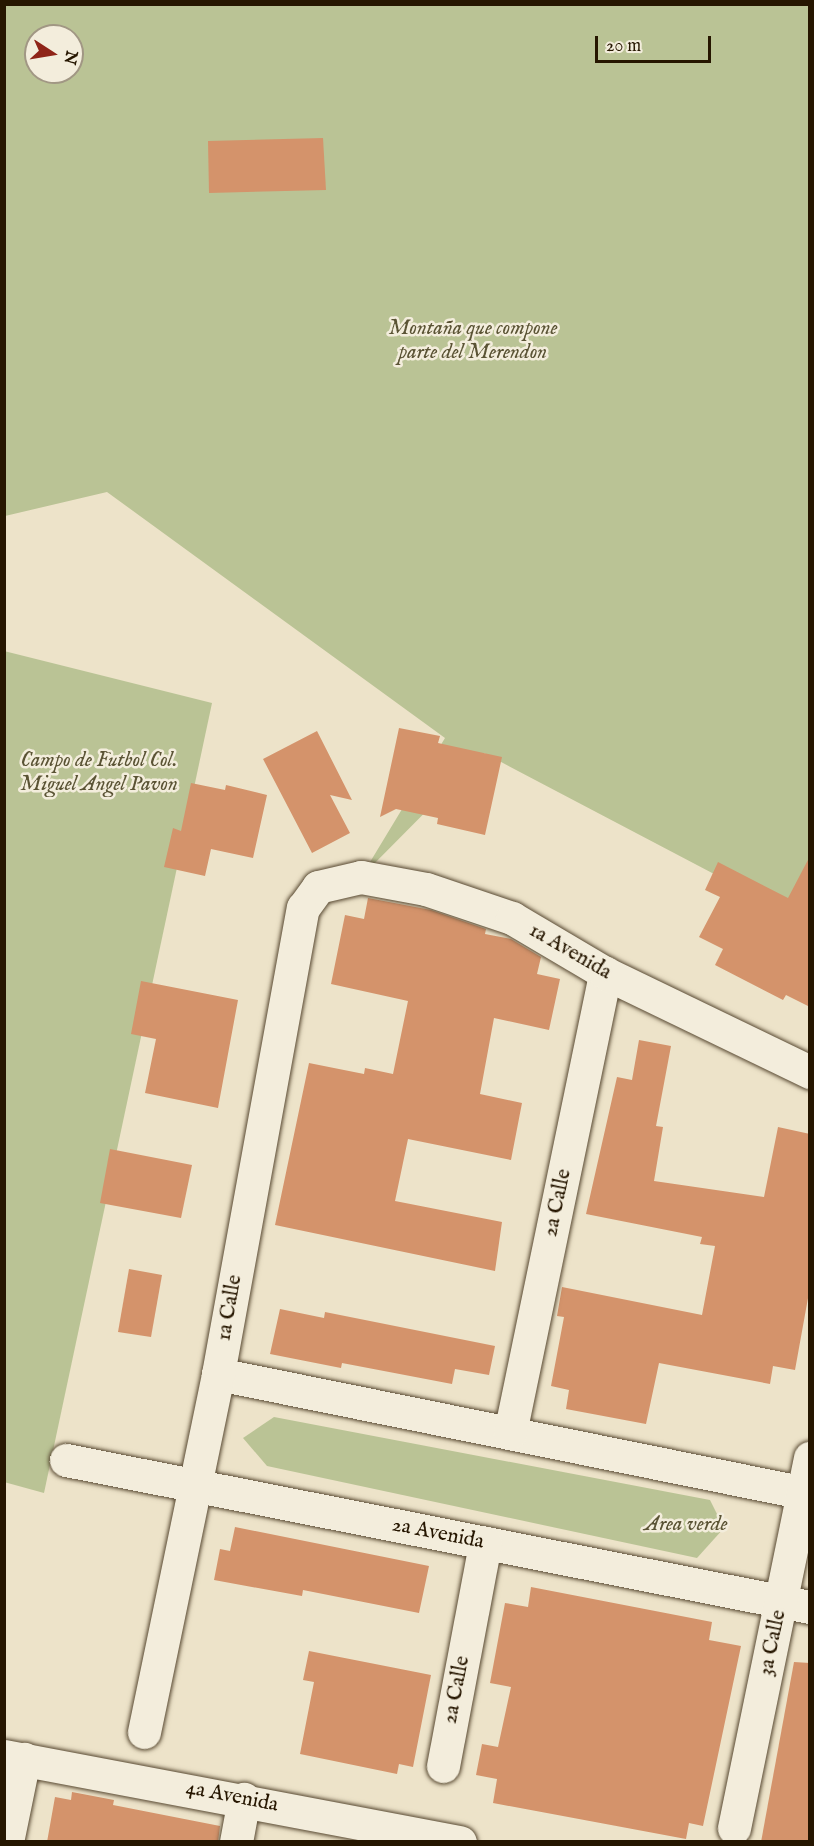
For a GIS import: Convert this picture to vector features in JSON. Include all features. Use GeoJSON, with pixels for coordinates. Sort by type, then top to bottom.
{"type":"FeatureCollection","features":[{"type":"Feature","properties":{"kind":"street","name":"1a Avenida"},"geometry":{"type":"LineString","coordinates":[[318,887],[361,877],[426,889],[512,918],[605,973],[810,1072]]}},
{"type":"Feature","properties":{"kind":"street","name":"1a Calle"},"geometry":{"type":"LineString","coordinates":[[144,1732],[218,1374],[303,908],[318,887]]}},
{"type":"Feature","properties":{"kind":"street","name":"2a Calle"},"geometry":{"type":"LineString","coordinates":[[510,1433],[605,973]]}},
{"type":"Feature","properties":{"kind":"street"},"geometry":{"type":"LineString","coordinates":[[218,1374],[806,1494]]}},
{"type":"Feature","properties":{"kind":"street","name":"3a Calle"},"geometry":{"type":"LineString","coordinates":[[734,1828],[796,1605],[810,1458]]}},
{"type":"Feature","properties":{"kind":"street","name":"2a Avenida"},"geometry":{"type":"LineString","coordinates":[[66,1461],[796,1605]]}},
{"type":"Feature","properties":{"kind":"street","name":"2a Calle"},"geometry":{"type":"LineString","coordinates":[[443,1766],[485,1543]]}},
{"type":"Feature","properties":{"kind":"street"},"geometry":{"type":"LineString","coordinates":[[8,1842],[14,1757]]}},
{"type":"Feature","properties":{"kind":"street","name":"4a Avenida"},"geometry":{"type":"LineString","coordinates":[[14,1757],[244,1799],[448,1840]]}},
{"type":"Feature","properties":{"kind":"street"},"geometry":{"type":"LineString","coordinates":[[236,1842],[244,1799]]}},
{"type":"Feature","properties":{"kind":"green space","name":"Montaña que compone parte del Merendon"},"geometry":{"type":"Polygon","coordinates":[[[4,5],[809,5],[809,924],[484,753],[361,877],[445,738],[107,492],[5,516],[4,5]]]}},
{"type":"Feature","properties":{"kind":"green space","name":"Campo de Futbol Col. Miguel Angel Pavon"},"geometry":{"type":"Polygon","coordinates":[[[4,651],[212,703],[44,1493],[4,1482],[4,651]]]}},
{"type":"Feature","properties":{"kind":"green space","name":"Area verde"},"geometry":{"type":"Polygon","coordinates":[[[274,1417],[710,1500],[724,1528],[697,1558],[267,1466],[243,1438],[274,1417]]]}},
{"type":"Feature","properties":{"kind":"building"},"geometry":{"type":"Polygon","coordinates":[[[323,138],[326,190],[209,193],[208,141],[323,138]]]}},
{"type":"Feature","properties":{"kind":"building"},"geometry":{"type":"Polygon","coordinates":[[[399,728],[440,736],[438,743],[502,757],[485,835],[437,824],[438,818],[396,809],[380,817],[399,728]]]}},
{"type":"Feature","properties":{"kind":"building"},"geometry":{"type":"Polygon","coordinates":[[[317,731],[352,800],[330,795],[350,833],[312,853],[263,759],[317,731]]]}},
{"type":"Feature","properties":{"kind":"building"},"geometry":{"type":"Polygon","coordinates":[[[191,783],[225,790],[226,785],[267,795],[253,858],[211,849],[205,876],[164,867],[173,828],[181,831],[191,783]]]}},
{"type":"Feature","properties":{"kind":"building"},"geometry":{"type":"Polygon","coordinates":[[[810,856],[810,1007],[786,995],[783,1000],[715,965],[723,949],[699,937],[720,897],[705,890],[718,862],[788,898],[810,856]]]}},
{"type":"Feature","properties":{"kind":"building"},"geometry":{"type":"Polygon","coordinates":[[[368,898],[431,910],[486,929],[485,934],[511,939],[541,957],[537,974],[560,979],[549,1030],[494,1018],[480,1094],[522,1103],[511,1160],[408,1139],[395,1201],[502,1222],[495,1271],[275,1225],[309,1063],[364,1074],[365,1068],[393,1074],[408,1001],[331,984],[345,915],[364,919],[368,898]]]}},
{"type":"Feature","properties":{"kind":"building"},"geometry":{"type":"Polygon","coordinates":[[[141,981],[238,1000],[218,1108],[145,1093],[156,1039],[131,1034],[141,981]]]}},
{"type":"Feature","properties":{"kind":"building"},"geometry":{"type":"Polygon","coordinates":[[[639,1040],[671,1046],[656,1126],[663,1127],[654,1181],[764,1197],[778,1127],[810,1134],[810,1287],[795,1370],[773,1366],[770,1384],[659,1363],[646,1424],[566,1409],[569,1390],[551,1386],[564,1317],[557,1316],[562,1287],[702,1315],[715,1246],[700,1244],[702,1237],[586,1214],[617,1077],[632,1080],[639,1040]]]}},
{"type":"Feature","properties":{"kind":"building"},"geometry":{"type":"Polygon","coordinates":[[[110,1149],[192,1165],[181,1218],[100,1203],[110,1149]]]}},
{"type":"Feature","properties":{"kind":"building"},"geometry":{"type":"Polygon","coordinates":[[[129,1269],[162,1275],[151,1337],[118,1332],[129,1269]]]}},
{"type":"Feature","properties":{"kind":"building"},"geometry":{"type":"Polygon","coordinates":[[[280,1309],[324,1318],[325,1312],[495,1346],[489,1375],[455,1369],[452,1384],[342,1363],[341,1368],[270,1354],[280,1309]]]}},
{"type":"Feature","properties":{"kind":"building"},"geometry":{"type":"Polygon","coordinates":[[[235,1527],[429,1566],[419,1613],[303,1590],[302,1596],[214,1580],[220,1549],[230,1551],[235,1527]]]}},
{"type":"Feature","properties":{"kind":"building"},"geometry":{"type":"Polygon","coordinates":[[[531,1587],[712,1622],[709,1640],[741,1646],[703,1826],[689,1823],[686,1839],[493,1803],[497,1779],[476,1775],[482,1744],[498,1747],[511,1687],[490,1683],[505,1603],[528,1607],[531,1587]]]}},
{"type":"Feature","properties":{"kind":"building"},"geometry":{"type":"Polygon","coordinates":[[[309,1651],[431,1675],[413,1767],[399,1764],[397,1774],[300,1754],[314,1682],[303,1680],[309,1651]]]}},
{"type":"Feature","properties":{"kind":"building"},"geometry":{"type":"Polygon","coordinates":[[[794,1662],[810,1663],[810,1842],[761,1842],[794,1662]]]}},
{"type":"Feature","properties":{"kind":"building"},"geometry":{"type":"Polygon","coordinates":[[[72,1792],[114,1800],[113,1805],[220,1826],[218,1842],[47,1842],[55,1797],[71,1800],[72,1792]]]}}]}
